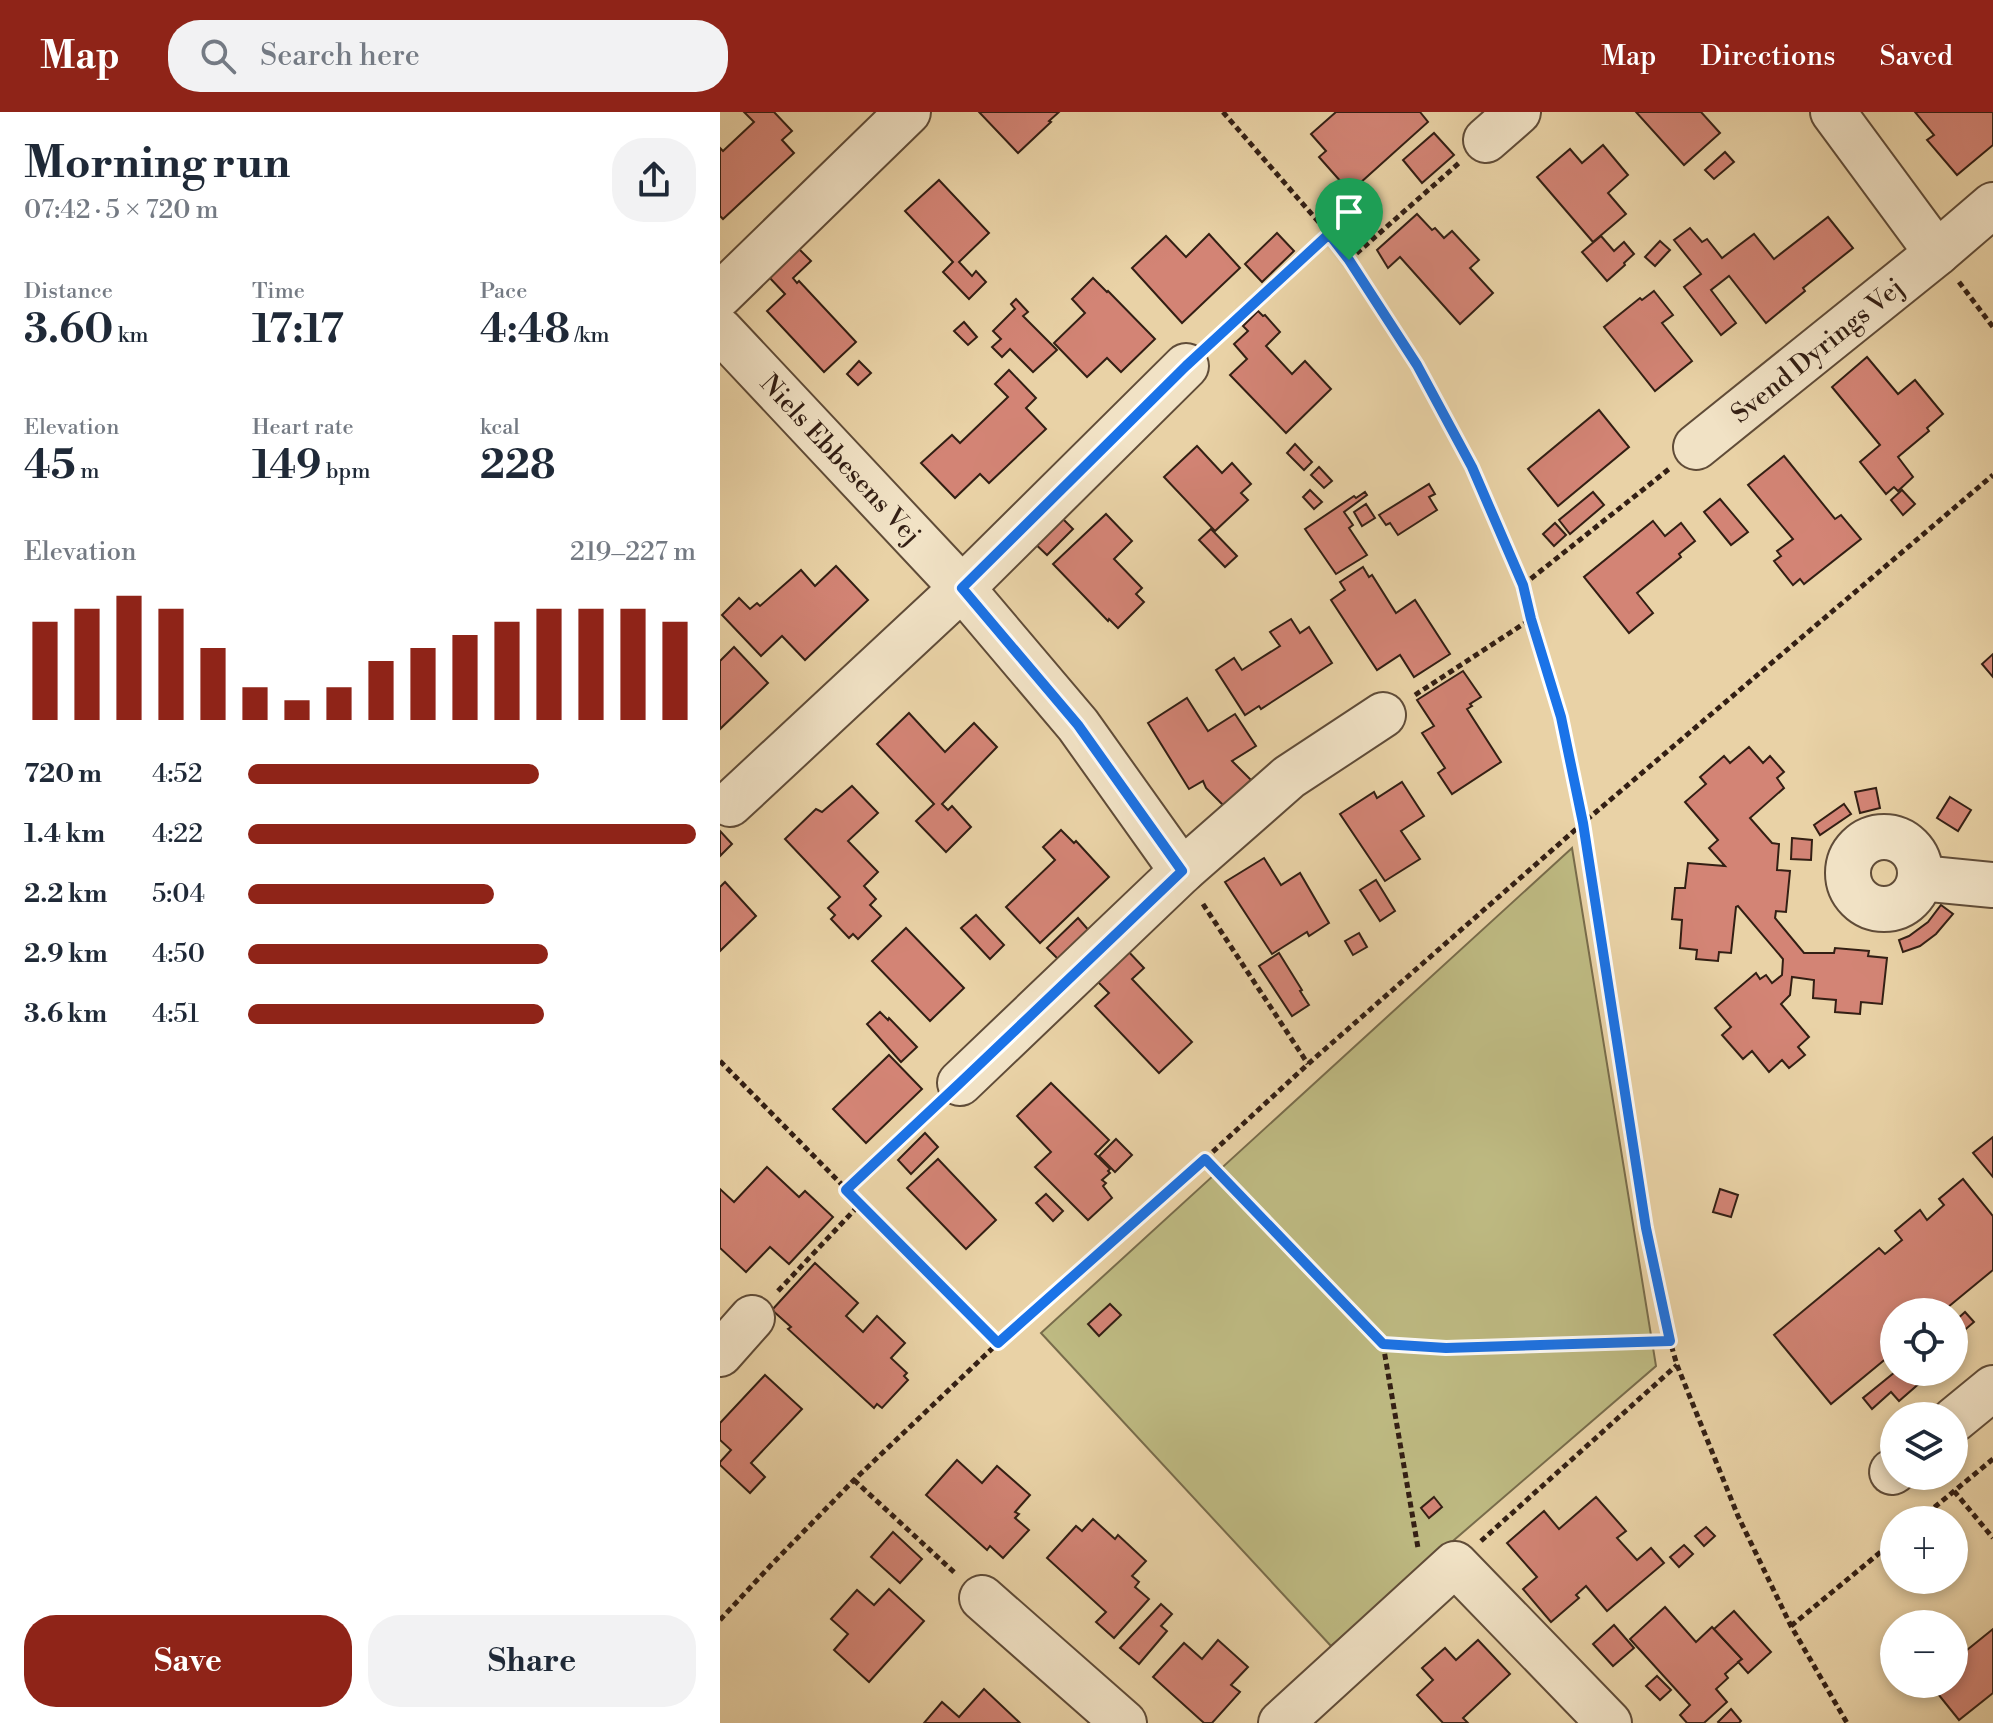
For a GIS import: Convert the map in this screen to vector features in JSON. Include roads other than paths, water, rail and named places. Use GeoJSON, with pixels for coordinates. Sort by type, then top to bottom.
{"type":"FeatureCollection","features":[{"type":"Feature","properties":{"kind":"street"},"geometry":{"type":"LineString","coordinates":[[720,295],[908,112]]}},
{"type":"Feature","properties":{"kind":"street"},"geometry":{"type":"LineString","coordinates":[[1486,140],[1518,112]]}},
{"type":"Feature","properties":{"kind":"street"},"geometry":{"type":"LineString","coordinates":[[1833,112],[1937,253]]}},
{"type":"Feature","properties":{"kind":"street","name":"Svend Dyrings Vej"},"geometry":{"type":"LineString","coordinates":[[1696,447],[1993,205]]}},
{"type":"Feature","properties":{"kind":"street","name":"Niels Ebbesens Vej"},"geometry":{"type":"LineString","coordinates":[[720,330],[962,588],[1078,725],[1182,871]]}},
{"type":"Feature","properties":{"kind":"street"},"geometry":{"type":"LineString","coordinates":[[730,804],[962,588],[1186,366]]}},
{"type":"Feature","properties":{"kind":"street"},"geometry":{"type":"LineString","coordinates":[[960,1083],[1182,871],[1289,777],[1383,715]]}},
{"type":"Feature","properties":{"kind":"street"},"geometry":{"type":"LineString","coordinates":[[1920,878],[1993,885]]}},
{"type":"Feature","properties":{"kind":"street"},"geometry":{"type":"LineString","coordinates":[[720,1354],[752,1318]]}},
{"type":"Feature","properties":{"kind":"street"},"geometry":{"type":"LineString","coordinates":[[1968,1409],[1993,1388]]}},
{"type":"Feature","properties":{"kind":"street"},"geometry":{"type":"LineString","coordinates":[[1281,1723],[1441,1577],[1609,1723]]}},
{"type":"Feature","properties":{"kind":"street"},"geometry":{"type":"LineString","coordinates":[[982,1598],[1124,1723]]}}]}
